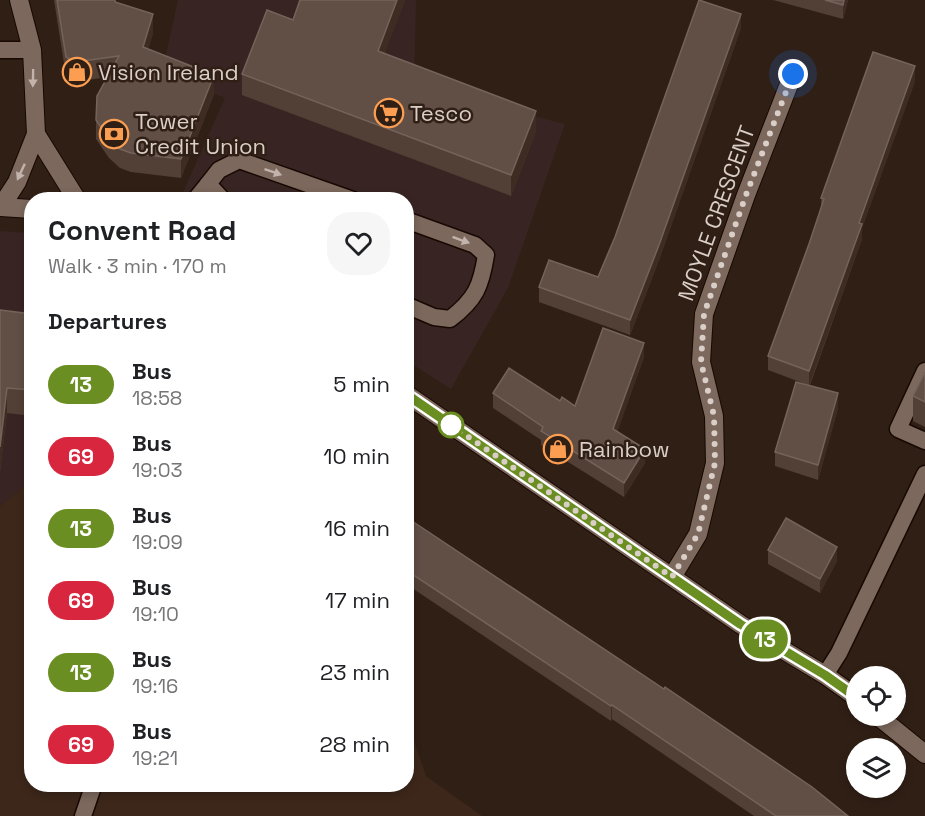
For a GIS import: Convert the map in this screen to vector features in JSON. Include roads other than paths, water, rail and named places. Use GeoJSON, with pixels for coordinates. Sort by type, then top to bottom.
{"type":"FeatureCollection","features":[{"type":"Feature","properties":{"kind":"street"},"geometry":{"type":"LineString","coordinates":[[0,207],[17,182],[36,134],[32,50],[19,0]]}},
{"type":"Feature","properties":{"kind":"street","name":"MOYLE CRESCENT"},"geometry":{"type":"LineString","coordinates":[[672,577],[698,534],[715,463],[714,416],[701,362],[704,314],[746,195],[793,74]]}},
{"type":"Feature","properties":{"kind":"street"},"geometry":{"type":"LineString","coordinates":[[36,134],[72,192]]}},
{"type":"Feature","properties":{"kind":"street"},"geometry":{"type":"LineString","coordinates":[[0,207],[24,208]]}},
{"type":"Feature","properties":{"kind":"street"},"geometry":{"type":"LineString","coordinates":[[414,400],[740,624],[846,690]]}},
{"type":"Feature","properties":{"kind":"street"},"geometry":{"type":"LineString","coordinates":[[890,726],[925,754]]}},
{"type":"Feature","properties":{"kind":"lane"},"geometry":{"type":"LineString","coordinates":[[0,50],[32,50]]}},
{"type":"Feature","properties":{"kind":"lane"},"geometry":{"type":"LineString","coordinates":[[202,192],[219,170],[239,160],[329,192]]}},
{"type":"Feature","properties":{"kind":"lane"},"geometry":{"type":"LineString","coordinates":[[208,184],[216,192]]}},
{"type":"Feature","properties":{"kind":"lane"},"geometry":{"type":"LineString","coordinates":[[414,223],[475,245],[486,255],[482,280],[467,306],[450,319],[434,317],[414,308]]}},
{"type":"Feature","properties":{"kind":"lane"},"geometry":{"type":"LineString","coordinates":[[925,371],[898,429],[925,441]]}},
{"type":"Feature","properties":{"kind":"lane"},"geometry":{"type":"LineString","coordinates":[[825,675],[839,653],[925,474]]}},
{"type":"Feature","properties":{"kind":"lane"},"geometry":{"type":"LineString","coordinates":[[83,816],[91,792]]}},
{"type":"Feature","properties":{"kind":"place","name":"Vision Ireland"},"geometry":{"type":"Point","coordinates":[77,72]}},
{"type":"Feature","properties":{"kind":"place","name":"Tesco"},"geometry":{"type":"Point","coordinates":[389,113]}},
{"type":"Feature","properties":{"kind":"place","name":"Tower Credit Union"},"geometry":{"type":"Point","coordinates":[114,134]}},
{"type":"Feature","properties":{"kind":"place","name":"Rainbow"},"geometry":{"type":"Point","coordinates":[558,449]}}]}
